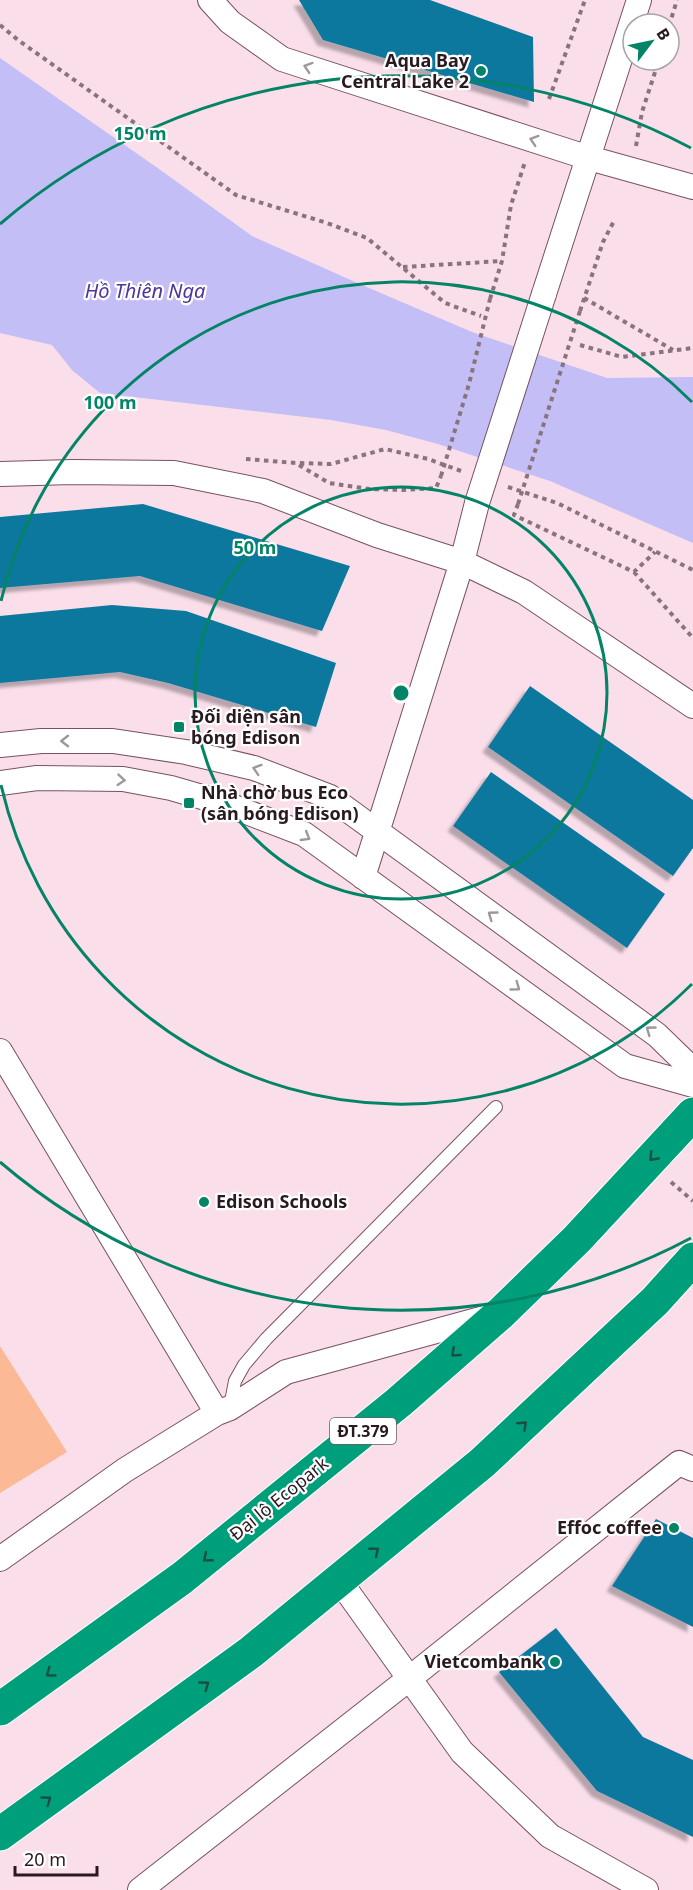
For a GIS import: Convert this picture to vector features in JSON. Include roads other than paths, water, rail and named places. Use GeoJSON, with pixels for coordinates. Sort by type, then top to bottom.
{"type":"FeatureCollection","features":[{"type":"Feature","properties":{"kind":"highway","name":"Đại lộ Ecopark"},"geometry":{"type":"LineString","coordinates":[[0,1709],[182,1578],[399,1402],[501,1313],[577,1239],[693,1114]]}},
{"type":"Feature","properties":{"kind":"highway"},"geometry":{"type":"LineString","coordinates":[[0,1834],[251,1652],[482,1463],[655,1301],[693,1259]]}},
{"type":"Feature","properties":{"kind":"street"},"geometry":{"type":"LineString","coordinates":[[210,0],[230,22],[282,59],[589,158],[693,187]]}},
{"type":"Feature","properties":{"kind":"street"},"geometry":{"type":"LineString","coordinates":[[363,877],[462,562],[477,503],[639,0]]}},
{"type":"Feature","properties":{"kind":"street"},"geometry":{"type":"LineString","coordinates":[[0,474],[174,473],[263,491],[377,535],[462,562],[524,592],[693,706]]}},
{"type":"Feature","properties":{"kind":"street"},"geometry":{"type":"LineString","coordinates":[[0,745],[41,741],[113,741],[197,754],[254,768],[330,797],[657,1035],[693,1070]]}},
{"type":"Feature","properties":{"kind":"street"},"geometry":{"type":"LineString","coordinates":[[0,783],[37,778],[123,779],[171,788],[226,804],[304,834],[625,1066],[693,1085]]}},
{"type":"Feature","properties":{"kind":"street"},"geometry":{"type":"LineString","coordinates":[[0,1051],[223,1411]]}},
{"type":"Feature","properties":{"kind":"street"},"geometry":{"type":"LineString","coordinates":[[0,1559],[125,1470],[286,1372],[501,1313]]}},
{"type":"Feature","properties":{"kind":"street"},"geometry":{"type":"LineString","coordinates":[[140,1890],[688,1460]]}},
{"type":"Feature","properties":{"kind":"street"},"geometry":{"type":"LineString","coordinates":[[339,1580],[462,1752],[550,1836],[646,1890]]}},
{"type":"Feature","properties":{"kind":"lane"},"geometry":{"type":"LineString","coordinates":[[223,1411],[244,1365],[266,1339],[496,1107]]}},
{"type":"Feature","properties":{"kind":"water","name":"Hồ Thiên Nga"},"geometry":{"type":"Polygon","coordinates":[[[0,58],[252,236],[472,332],[607,378],[693,377],[693,543],[550,481],[438,444],[386,430],[331,420],[100,393],[72,370],[52,345],[0,333],[0,58]]]}},
{"type":"Feature","properties":{"kind":"place","name":"Aqua Bay Central Lake 2"},"geometry":{"type":"Point","coordinates":[481,71]}},
{"type":"Feature","properties":{"kind":"place","name":"Đối diện sân bóng Edison"},"geometry":{"type":"Point","coordinates":[179,727]}},
{"type":"Feature","properties":{"kind":"place","name":"Nhà chờ bus Eco (sân bóng Edison)"},"geometry":{"type":"Point","coordinates":[189,803]}},
{"type":"Feature","properties":{"kind":"place","name":"Edison Schools"},"geometry":{"type":"Point","coordinates":[204,1202]}},
{"type":"Feature","properties":{"kind":"place","name":"Effoc coffee"},"geometry":{"type":"Point","coordinates":[674,1528]}},
{"type":"Feature","properties":{"kind":"place","name":"Vietcombank"},"geometry":{"type":"Point","coordinates":[555,1662]}}]}
